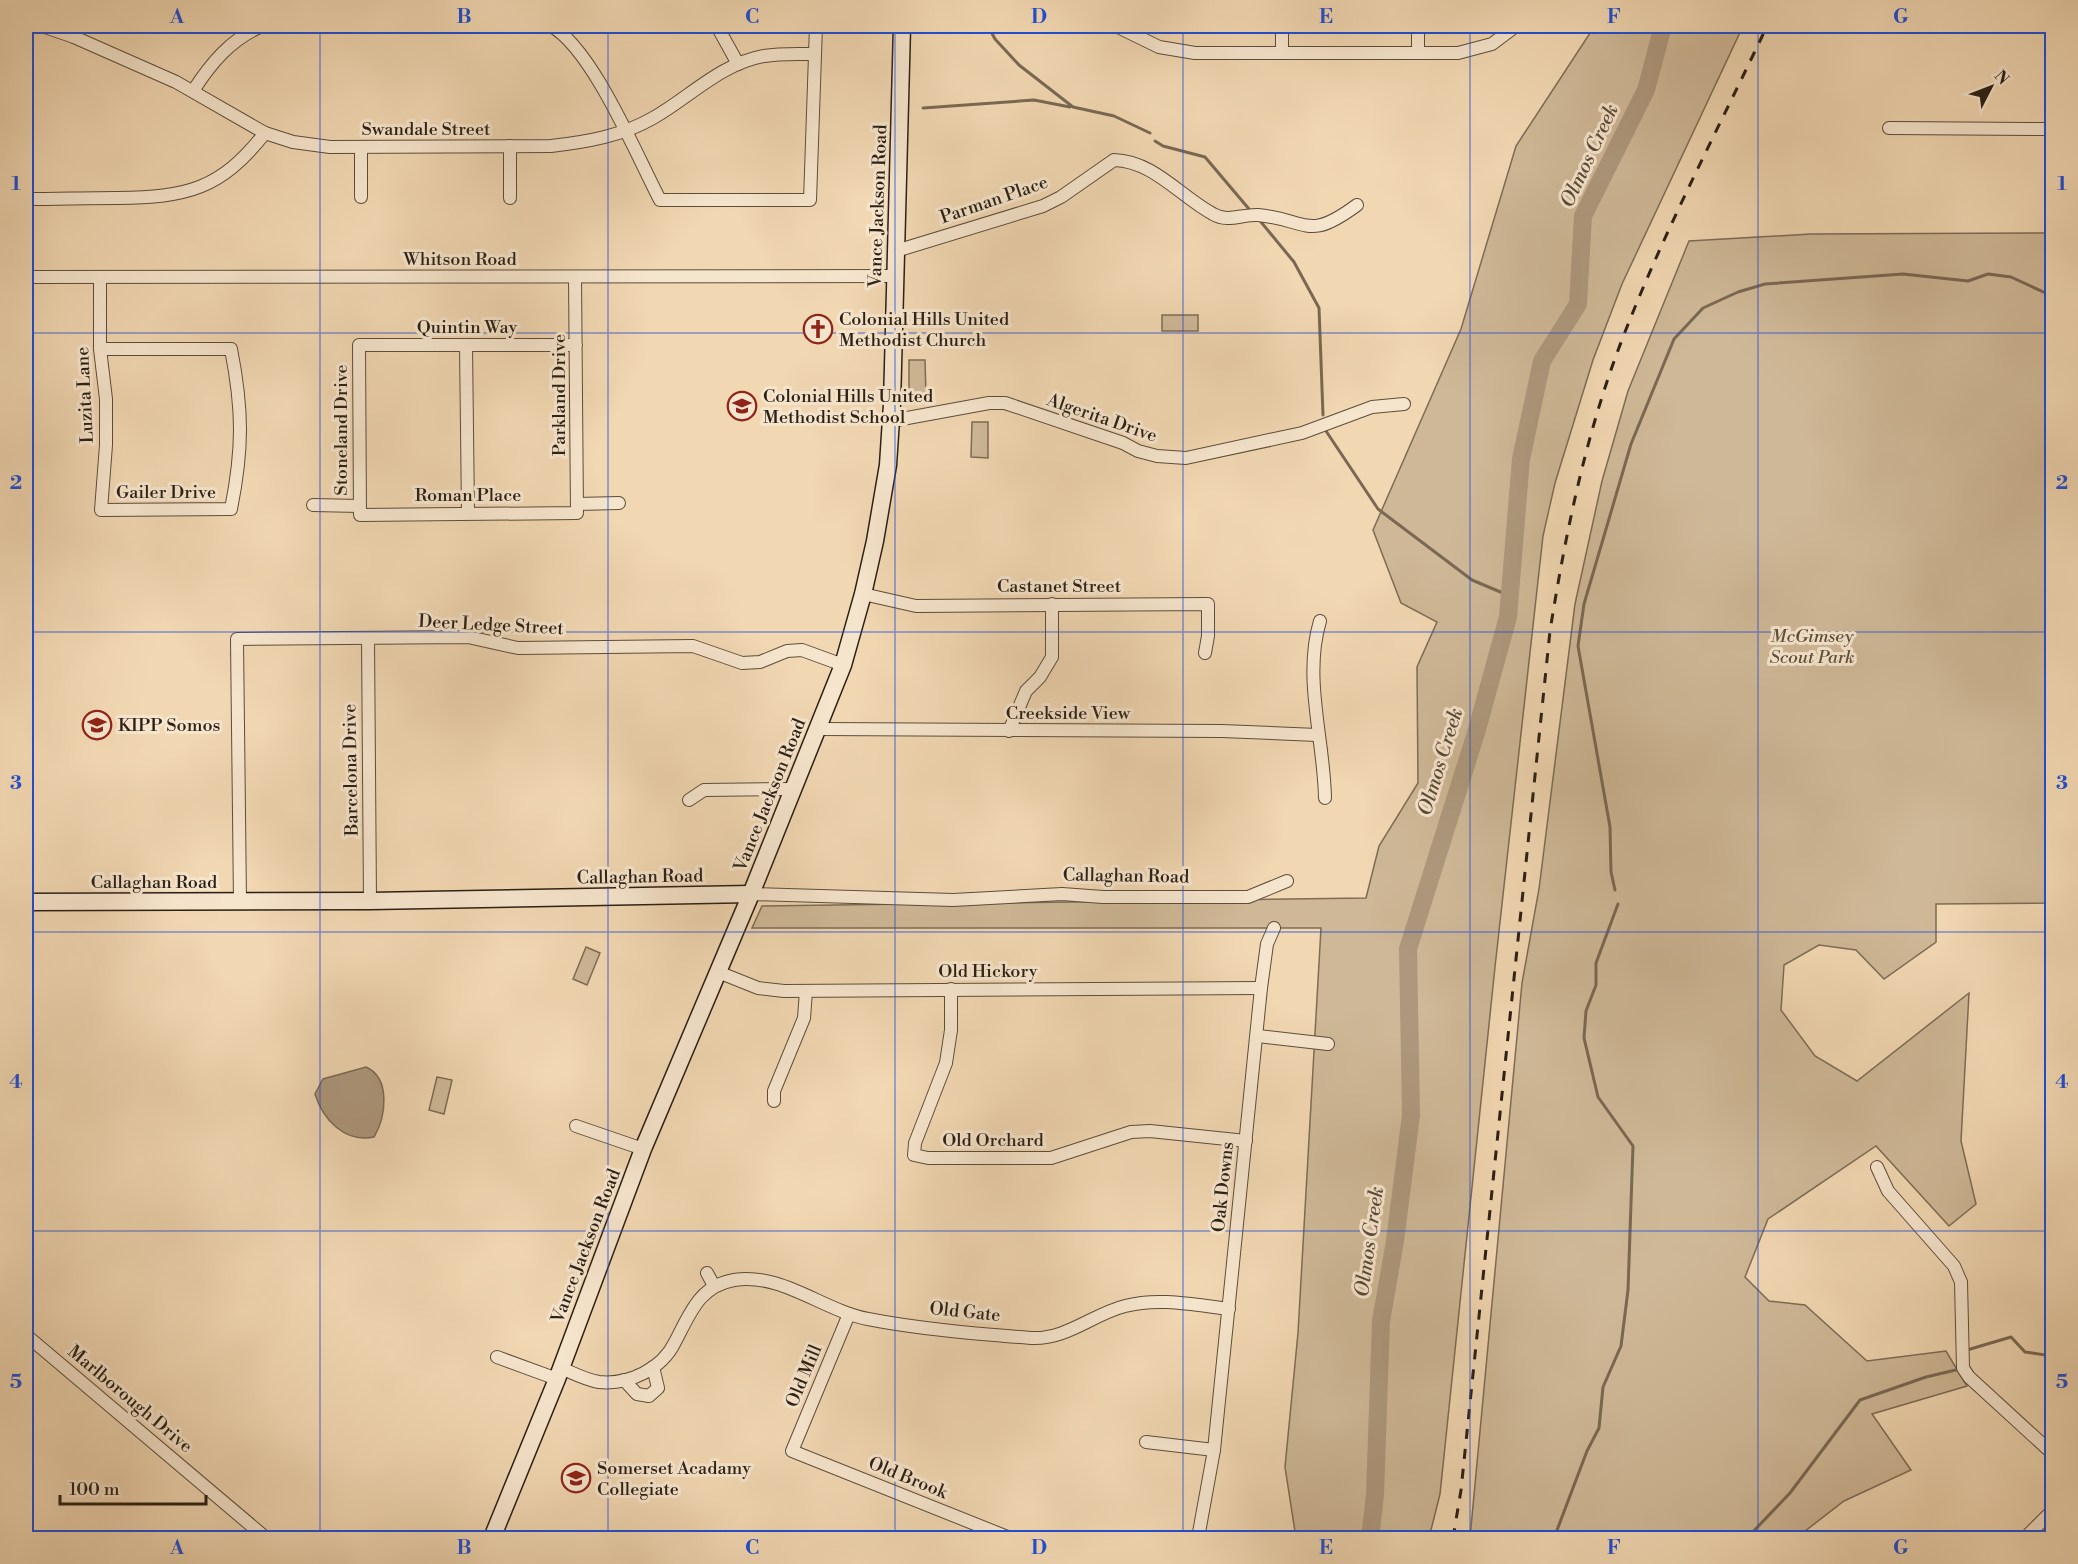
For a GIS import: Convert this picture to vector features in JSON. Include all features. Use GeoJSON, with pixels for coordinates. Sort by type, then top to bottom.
{"type":"FeatureCollection","features":[{"type":"Feature","properties":{"kind":"main road","name":"Vance Jackson Road"},"geometry":{"type":"LineString","coordinates":[[492,1539],[559,1373],[643,1149],[818,729],[843,665],[863,594],[888,465],[902,26]]}},
{"type":"Feature","properties":{"kind":"main road","name":"Callaghan Road"},"geometry":{"type":"LineString","coordinates":[[26,902],[370,901],[751,894]]}},
{"type":"Feature","properties":{"kind":"street","name":"Swandale Street"},"geometry":{"type":"LineString","coordinates":[[42,26],[77,31],[193,91],[265,133],[311,146],[510,146],[582,142],[624,131],[652,119],[707,81],[738,64],[777,54],[815,54]]}},
{"type":"Feature","properties":{"kind":"street"},"geometry":{"type":"LineString","coordinates":[[193,91],[223,52],[241,37],[262,26]]}},
{"type":"Feature","properties":{"kind":"street"},"geometry":{"type":"LineString","coordinates":[[550,26],[570,40],[582,54],[660,200],[810,200],[816,26]]}},
{"type":"Feature","properties":{"kind":"street"},"geometry":{"type":"LineString","coordinates":[[717,26],[738,64]]}},
{"type":"Feature","properties":{"kind":"street"},"geometry":{"type":"LineString","coordinates":[[1116,26],[1148,43],[1177,52],[1282,53],[1418,53],[1476,50],[1500,39],[1516,26]]}},
{"type":"Feature","properties":{"kind":"street"},"geometry":{"type":"LineString","coordinates":[[1282,26],[1282,53]]}},
{"type":"Feature","properties":{"kind":"street"},"geometry":{"type":"LineString","coordinates":[[1418,26],[1418,53]]}},
{"type":"Feature","properties":{"kind":"street"},"geometry":{"type":"LineString","coordinates":[[1888,128],[2052,129]]}},
{"type":"Feature","properties":{"kind":"street"},"geometry":{"type":"LineString","coordinates":[[26,199],[156,197],[190,191],[226,173],[247,155],[265,133]]}},
{"type":"Feature","properties":{"kind":"street"},"geometry":{"type":"LineString","coordinates":[[510,146],[510,198]]}},
{"type":"Feature","properties":{"kind":"street"},"geometry":{"type":"LineString","coordinates":[[361,147],[362,197]]}},
{"type":"Feature","properties":{"kind":"street","name":"Parman Place"},"geometry":{"type":"LineString","coordinates":[[896,251],[1043,206],[1061,197],[1114,160],[1139,163],[1211,213],[1227,219],[1257,215],[1314,227],[1334,222],[1357,205]]}},
{"type":"Feature","properties":{"kind":"street","name":"Whitson Road"},"geometry":{"type":"LineString","coordinates":[[26,277],[895,276]]}},
{"type":"Feature","properties":{"kind":"street","name":"Luzita Lane"},"geometry":{"type":"LineString","coordinates":[[100,277],[100,349],[106,399],[106,445],[101,510]]}},
{"type":"Feature","properties":{"kind":"street","name":"Parkland Drive"},"geometry":{"type":"LineString","coordinates":[[576,277],[577,508]]}},
{"type":"Feature","properties":{"kind":"street","name":"Quintin Way"},"geometry":{"type":"LineString","coordinates":[[359,345],[576,345]]}},
{"type":"Feature","properties":{"kind":"street","name":"Stoneland Drive"},"geometry":{"type":"LineString","coordinates":[[359,345],[360,510]]}},
{"type":"Feature","properties":{"kind":"street"},"geometry":{"type":"LineString","coordinates":[[466,345],[468,513]]}},
{"type":"Feature","properties":{"kind":"street","name":"Gailer Drive"},"geometry":{"type":"LineString","coordinates":[[100,349],[231,349],[240,402],[242,435],[240,465],[231,509],[101,510]]}},
{"type":"Feature","properties":{"kind":"street","name":"Algerita Drive"},"geometry":{"type":"LineString","coordinates":[[891,421],[988,403],[1005,403],[1124,443],[1138,451],[1171,459],[1284,438],[1372,407],[1404,404]]}},
{"type":"Feature","properties":{"kind":"street","name":"Roman Place"},"geometry":{"type":"LineString","coordinates":[[313,506],[360,510],[468,513],[577,508],[619,502]]}},
{"type":"Feature","properties":{"kind":"street","name":"Castanet Street"},"geometry":{"type":"LineString","coordinates":[[863,594],[916,606],[1208,604],[1208,636],[1205,653]]}},
{"type":"Feature","properties":{"kind":"street"},"geometry":{"type":"LineString","coordinates":[[1009,731],[1026,691],[1040,677],[1052,657],[1052,604]]}},
{"type":"Feature","properties":{"kind":"street"},"geometry":{"type":"LineString","coordinates":[[1320,621],[1312,646],[1317,735],[1325,798]]}},
{"type":"Feature","properties":{"kind":"street","name":"Barcelona Drive"},"geometry":{"type":"LineString","coordinates":[[368,638],[370,901]]}},
{"type":"Feature","properties":{"kind":"street","name":"Deer Ledge Street"},"geometry":{"type":"LineString","coordinates":[[240,902],[237,639],[468,638],[518,648],[693,646],[742,663],[760,662],[787,651],[802,650],[843,665]]}},
{"type":"Feature","properties":{"kind":"street","name":"Creekside View"},"geometry":{"type":"LineString","coordinates":[[818,729],[1222,731],[1317,735]]}},
{"type":"Feature","properties":{"kind":"street"},"geometry":{"type":"LineString","coordinates":[[689,800],[704,790],[794,789]]}},
{"type":"Feature","properties":{"kind":"street","name":"Callaghan Road"},"geometry":{"type":"LineString","coordinates":[[751,894],[953,900],[1062,894],[1103,897],[1248,897],[1287,881]]}},
{"type":"Feature","properties":{"kind":"street","name":"Oak Downs"},"geometry":{"type":"LineString","coordinates":[[1198,1539],[1214,1450],[1258,1036],[1261,988],[1268,944],[1274,928]]}},
{"type":"Feature","properties":{"kind":"street","name":"Old Hickory"},"geometry":{"type":"LineString","coordinates":[[718,972],[758,988],[806,991],[1261,988]]}},
{"type":"Feature","properties":{"kind":"street","name":"Old Orchard"},"geometry":{"type":"LineString","coordinates":[[951,989],[951,1030],[946,1063],[915,1143],[914,1155],[928,1158],[1052,1158],[1074,1153],[1118,1135],[1141,1131],[1246,1141]]}},
{"type":"Feature","properties":{"kind":"street"},"geometry":{"type":"LineString","coordinates":[[774,1101],[774,1091],[804,1018],[806,991]]}},
{"type":"Feature","properties":{"kind":"street"},"geometry":{"type":"LineString","coordinates":[[1258,1036],[1328,1044]]}},
{"type":"Feature","properties":{"kind":"street"},"geometry":{"type":"LineString","coordinates":[[576,1126],[643,1149]]}},
{"type":"Feature","properties":{"kind":"street"},"geometry":{"type":"LineString","coordinates":[[1878,1167],[1888,1191],[1954,1266],[1961,1282],[1963,1368],[1969,1377],[2052,1453]]}},
{"type":"Feature","properties":{"kind":"street"},"geometry":{"type":"LineString","coordinates":[[497,1357],[600,1382],[624,1380],[654,1367],[667,1355],[675,1343],[686,1316],[714,1286],[706,1273]]}},
{"type":"Feature","properties":{"kind":"street","name":"Old Gate"},"geometry":{"type":"LineString","coordinates":[[714,1286],[735,1280],[762,1280],[867,1319],[1034,1338],[1068,1331],[1112,1310],[1138,1303],[1168,1302],[1229,1309]]}},
{"type":"Feature","properties":{"kind":"street","name":"Old Mill"},"geometry":{"type":"LineString","coordinates":[[792,1451],[849,1314]]}},
{"type":"Feature","properties":{"kind":"street","name":"Marlborough Drive"},"geometry":{"type":"LineString","coordinates":[[26,1335],[266,1539]]}},
{"type":"Feature","properties":{"kind":"street"},"geometry":{"type":"LineString","coordinates":[[624,1380],[638,1394],[649,1396],[658,1388],[654,1367]]}},
{"type":"Feature","properties":{"kind":"street"},"geometry":{"type":"LineString","coordinates":[[1146,1442],[1214,1450]]}},
{"type":"Feature","properties":{"kind":"street","name":"Old Brook"},"geometry":{"type":"LineString","coordinates":[[792,1451],[1010,1539]]}},
{"type":"Feature","properties":{"kind":"street"},"geometry":{"type":"LineString","coordinates":[[2025,1539],[2052,1510]]}},
{"type":"Feature","properties":{"kind":"green space"},"geometry":{"type":"Polygon","coordinates":[[[1600,26],[1743,26],[1622,284],[1593,360],[1555,483],[1543,536],[1440,1494],[1429,1538],[1296,1538],[1285,1467],[1298,1333],[1321,928],[752,928],[762,906],[1366,898],[1379,846],[1418,783],[1417,667],[1437,622],[1401,603],[1373,530],[1461,329],[1516,146],[1590,33],[1600,26]]]}},
{"type":"Feature","properties":{"kind":"green space","name":"McGimsey Scout Park"},"geometry":{"type":"Polygon","coordinates":[[[2052,233],[2052,903],[1936,904],[1936,942],[1884,979],[1856,950],[1819,945],[1784,965],[1781,1010],[1815,1056],[1857,1081],[1969,993],[1961,1141],[1976,1204],[1949,1226],[1876,1146],[1768,1219],[1745,1277],[1769,1301],[1805,1305],[1867,1361],[1946,1351],[1967,1386],[1872,1414],[1911,1470],[1844,1501],[1796,1538],[1470,1538],[1522,983],[1539,889],[1575,604],[1602,481],[1628,391],[1689,241],[1811,234],[2052,233]]]}},
{"type":"Feature","properties":{"kind":"green space"},"geometry":{"type":"Polygon","coordinates":[[[1162,315],[1198,315],[1198,331],[1162,331],[1162,315]]]}},
{"type":"Feature","properties":{"kind":"green space"},"geometry":{"type":"Polygon","coordinates":[[[909,360],[925,360],[926,395],[909,395],[909,360]]]}},
{"type":"Feature","properties":{"kind":"green space"},"geometry":{"type":"Polygon","coordinates":[[[972,422],[988,422],[988,458],[971,457],[972,422]]]}},
{"type":"Feature","properties":{"kind":"green space"},"geometry":{"type":"Polygon","coordinates":[[[586,947],[600,953],[587,985],[573,979],[586,947]]]}},
{"type":"Feature","properties":{"kind":"green space"},"geometry":{"type":"Polygon","coordinates":[[[437,1077],[452,1080],[444,1114],[429,1110],[437,1077]]]}},
{"type":"Feature","properties":{"kind":"shaded area"},"geometry":{"type":"Polygon","coordinates":[[[366,1067],[374,1072],[379,1080],[384,1099],[381,1119],[374,1137],[363,1138],[337,1128],[324,1113],[315,1094],[323,1079],[366,1067]]]}},
{"type":"Feature","properties":{"kind":"waterway"},"geometry":{"type":"LineString","coordinates":[[988,26],[995,39],[1019,65],[1073,107],[1114,116],[1150,133]]}},
{"type":"Feature","properties":{"kind":"waterway","name":"Olmos Creek"},"geometry":{"type":"LineString","coordinates":[[1370,1538],[1375,1495],[1381,1321],[1395,1241],[1411,1115],[1408,949],[1476,733],[1508,617],[1521,459],[1542,361],[1578,304],[1583,216],[1646,90],[1663,26]]}},
{"type":"Feature","properties":{"kind":"waterway"},"geometry":{"type":"LineString","coordinates":[[923,108],[1034,100],[1070,107]]}},
{"type":"Feature","properties":{"kind":"waterway"},"geometry":{"type":"LineString","coordinates":[[1155,141],[1163,146],[1205,157],[1249,209]]}},
{"type":"Feature","properties":{"kind":"waterway"},"geometry":{"type":"LineString","coordinates":[[1261,222],[1294,262],[1319,308],[1323,415]]}},
{"type":"Feature","properties":{"kind":"waterway"},"geometry":{"type":"LineString","coordinates":[[1615,890],[1611,872],[1610,827],[1578,646],[1584,604],[1631,444],[1674,339],[1703,308],[1738,292],[1765,284],[1903,274],[1968,281],[1988,274],[2011,277],[2052,296]]}},
{"type":"Feature","properties":{"kind":"waterway"},"geometry":{"type":"LineString","coordinates":[[1326,431],[1378,509],[1472,580],[1510,596]]}},
{"type":"Feature","properties":{"kind":"waterway"},"geometry":{"type":"LineString","coordinates":[[1554,1538],[1587,1451],[1599,1428],[1603,1387],[1621,1346],[1628,1290],[1633,1146],[1598,1097],[1584,1038],[1586,1011],[1596,985],[1596,963],[1618,904]]}},
{"type":"Feature","properties":{"kind":"waterway"},"geometry":{"type":"LineString","coordinates":[[1967,1350],[2011,1337],[2025,1352],[2052,1356]]}},
{"type":"Feature","properties":{"kind":"waterway"},"geometry":{"type":"LineString","coordinates":[[1747,1538],[1790,1493],[1860,1400],[1926,1377],[1960,1369]]}},
{"type":"Feature","properties":{"kind":"railway"},"geometry":{"type":"LineString","coordinates":[[1453,1538],[1461,1490],[1550,631],[1569,525],[1585,456],[1605,387],[1633,311],[1669,228],[1767,26]]}},
{"type":"Feature","properties":{"kind":"place","name":"Colonial Hills United Methodist Church"},"geometry":{"type":"Point","coordinates":[818,329]}},
{"type":"Feature","properties":{"kind":"place","name":"Colonial Hills United Methodist School"},"geometry":{"type":"Point","coordinates":[742,406]}},
{"type":"Feature","properties":{"kind":"place","name":"KIPP Somos"},"geometry":{"type":"Point","coordinates":[97,725]}},
{"type":"Feature","properties":{"kind":"place","name":"Somerset Acadamy Collegiate"},"geometry":{"type":"Point","coordinates":[576,1478]}}]}
